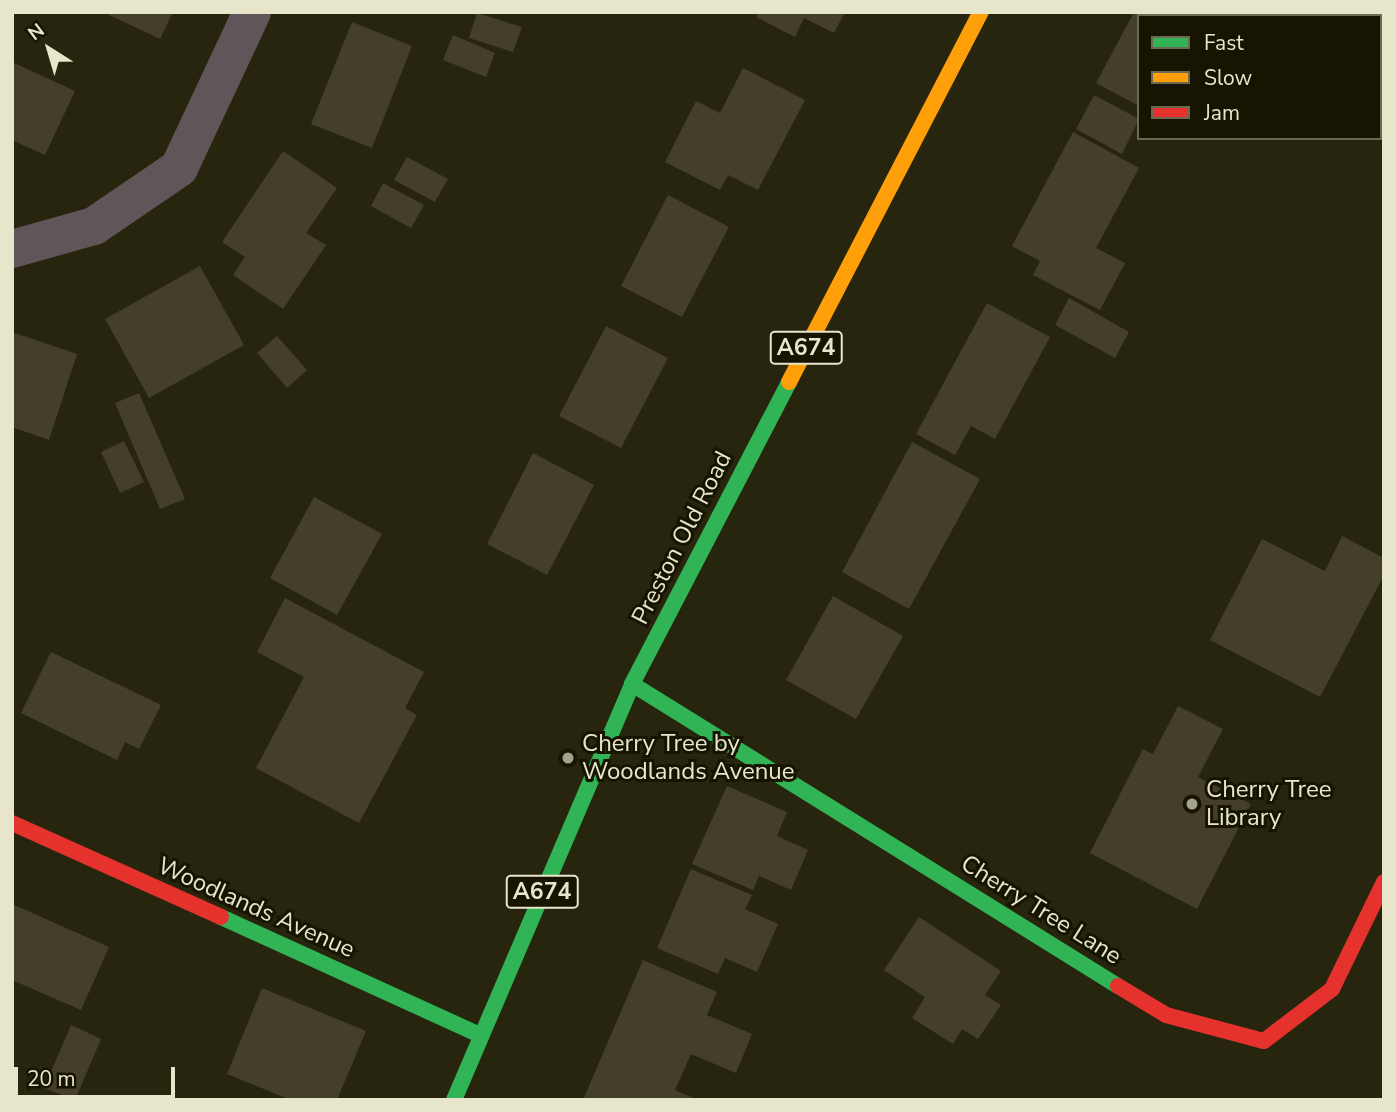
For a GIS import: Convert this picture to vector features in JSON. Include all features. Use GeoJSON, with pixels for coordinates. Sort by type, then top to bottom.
{"type":"FeatureCollection","features":[{"type":"Feature","properties":{"kind":"street"},"geometry":{"type":"LineString","coordinates":[[12,248],[94,226],[179,168],[252,12]]}},
{"type":"Feature","properties":{"kind":"street","name":"Preston Old Road"},"geometry":{"type":"LineString","coordinates":[[454,1100],[632,684],[981,12]]}},
{"type":"Feature","properties":{"kind":"street","name":"Cherry Tree Lane"},"geometry":{"type":"LineString","coordinates":[[632,684],[1166,1015],[1252,1038],[1264,1041],[1332,989],[1384,883]]}},
{"type":"Feature","properties":{"kind":"street","name":"Woodlands Avenue"},"geometry":{"type":"LineString","coordinates":[[12,823],[480,1035]]}},
{"type":"Feature","properties":{"kind":"building"},"geometry":{"type":"Polygon","coordinates":[[[103,12],[173,12],[160,39],[103,12]]]}},
{"type":"Feature","properties":{"kind":"building"},"geometry":{"type":"Polygon","coordinates":[[[759,12],[845,12],[834,33],[804,18],[795,37],[756,17],[759,12]]]}},
{"type":"Feature","properties":{"kind":"building"},"geometry":{"type":"Polygon","coordinates":[[[1134,12],[1218,12],[1137,14],[1137,105],[1096,83],[1134,12]]]}},
{"type":"Feature","properties":{"kind":"building"},"geometry":{"type":"Polygon","coordinates":[[[477,13],[522,27],[513,52],[469,38],[477,13]]]}},
{"type":"Feature","properties":{"kind":"building"},"geometry":{"type":"Polygon","coordinates":[[[352,22],[412,46],[372,148],[311,124],[352,22]]]}},
{"type":"Feature","properties":{"kind":"building"},"geometry":{"type":"Polygon","coordinates":[[[453,35],[495,53],[486,77],[443,60],[453,35]]]}},
{"type":"Feature","properties":{"kind":"building"},"geometry":{"type":"Polygon","coordinates":[[[12,62],[75,91],[45,155],[12,140],[12,62]]]}},
{"type":"Feature","properties":{"kind":"building"},"geometry":{"type":"Polygon","coordinates":[[[743,68],[805,100],[758,190],[728,175],[720,190],[665,162],[696,101],[720,113],[743,68]]]}},
{"type":"Feature","properties":{"kind":"building"},"geometry":{"type":"Polygon","coordinates":[[[1094,95],[1137,118],[1122,154],[1076,129],[1094,95]]]}},
{"type":"Feature","properties":{"kind":"building"},"geometry":{"type":"Polygon","coordinates":[[[1073,132],[1139,168],[1096,248],[1125,263],[1100,310],[1033,275],[1040,261],[1012,246],[1073,132]]]}},
{"type":"Feature","properties":{"kind":"building"},"geometry":{"type":"Polygon","coordinates":[[[283,151],[337,188],[306,233],[326,245],[283,309],[233,275],[245,257],[222,242],[283,151]]]}},
{"type":"Feature","properties":{"kind":"building"},"geometry":{"type":"Polygon","coordinates":[[[407,157],[448,179],[435,202],[394,180],[407,157]]]}},
{"type":"Feature","properties":{"kind":"building"},"geometry":{"type":"Polygon","coordinates":[[[383,183],[424,205],[411,228],[371,206],[383,183]]]}},
{"type":"Feature","properties":{"kind":"building"},"geometry":{"type":"Polygon","coordinates":[[[668,195],[729,227],[682,317],[621,286],[668,195]]]}},
{"type":"Feature","properties":{"kind":"building"},"geometry":{"type":"Polygon","coordinates":[[[200,266],[244,345],[149,398],[105,319],[200,266]]]}},
{"type":"Feature","properties":{"kind":"building"},"geometry":{"type":"Polygon","coordinates":[[[1069,298],[1129,332],[1115,358],[1055,325],[1069,298]]]}},
{"type":"Feature","properties":{"kind":"building"},"geometry":{"type":"Polygon","coordinates":[[[987,303],[1050,337],[995,439],[971,426],[955,455],[916,434],[987,303]]]}},
{"type":"Feature","properties":{"kind":"building"},"geometry":{"type":"Polygon","coordinates":[[[606,326],[668,358],[621,448],[559,416],[606,326]]]}},
{"type":"Feature","properties":{"kind":"building"},"geometry":{"type":"Polygon","coordinates":[[[12,332],[77,354],[49,440],[12,427],[12,332]]]}},
{"type":"Feature","properties":{"kind":"building"},"geometry":{"type":"Polygon","coordinates":[[[277,336],[307,370],[287,388],[257,353],[277,336]]]}},
{"type":"Feature","properties":{"kind":"building"},"geometry":{"type":"Polygon","coordinates":[[[139,393],[185,499],[160,509],[115,403],[139,393]]]}},
{"type":"Feature","properties":{"kind":"building"},"geometry":{"type":"Polygon","coordinates":[[[124,441],[144,482],[120,493],[101,452],[124,441]]]}},
{"type":"Feature","properties":{"kind":"building"},"geometry":{"type":"Polygon","coordinates":[[[912,442],[980,479],[909,609],[842,572],[912,442]]]}},
{"type":"Feature","properties":{"kind":"building"},"geometry":{"type":"Polygon","coordinates":[[[533,453],[594,485],[547,575],[487,544],[533,453]]]}},
{"type":"Feature","properties":{"kind":"building"},"geometry":{"type":"Polygon","coordinates":[[[314,497],[382,534],[337,615],[270,578],[314,497]]]}},
{"type":"Feature","properties":{"kind":"building"},"geometry":{"type":"Polygon","coordinates":[[[1342,536],[1384,558],[1384,575],[1320,697],[1210,640],[1262,539],[1325,571],[1342,536]]]}},
{"type":"Feature","properties":{"kind":"building"},"geometry":{"type":"Polygon","coordinates":[[[833,596],[903,636],[856,719],[786,680],[833,596]]]}},
{"type":"Feature","properties":{"kind":"building"},"geometry":{"type":"Polygon","coordinates":[[[285,598],[424,672],[405,708],[417,715],[359,823],[256,768],[304,677],[257,652],[285,598]]]}},
{"type":"Feature","properties":{"kind":"building"},"geometry":{"type":"Polygon","coordinates":[[[51,652],[161,705],[139,749],[125,742],[117,760],[21,713],[51,652]]]}},
{"type":"Feature","properties":{"kind":"building"},"geometry":{"type":"Polygon","coordinates":[[[1178,706],[1223,729],[1198,777],[1251,804],[1197,909],[1090,853],[1143,749],[1153,754],[1178,706]]]}},
{"type":"Feature","properties":{"kind":"building"},"geometry":{"type":"Polygon","coordinates":[[[727,786],[787,812],[777,836],[808,850],[791,890],[759,876],[753,890],[692,864],[727,786]]]}},
{"type":"Feature","properties":{"kind":"building"},"geometry":{"type":"Polygon","coordinates":[[[691,869],[752,895],[745,909],[778,924],[757,972],[725,958],[718,974],[657,948],[691,869]]]}},
{"type":"Feature","properties":{"kind":"building"},"geometry":{"type":"Polygon","coordinates":[[[12,904],[109,947],[81,1010],[12,980],[12,904]]]}},
{"type":"Feature","properties":{"kind":"building"},"geometry":{"type":"Polygon","coordinates":[[[919,917],[1001,971],[985,995],[1001,1005],[978,1039],[962,1029],[953,1044],[912,1018],[925,997],[884,970],[919,917]]]}},
{"type":"Feature","properties":{"kind":"building"},"geometry":{"type":"Polygon","coordinates":[[[643,960],[717,992],[707,1015],[752,1034],[736,1073],[691,1054],[675,1090],[698,1100],[583,1100],[643,960]]]}},
{"type":"Feature","properties":{"kind":"building"},"geometry":{"type":"Polygon","coordinates":[[[262,988],[366,1031],[337,1100],[291,1100],[227,1074],[262,988]]]}},
{"type":"Feature","properties":{"kind":"building"},"geometry":{"type":"Polygon","coordinates":[[[71,1025],[101,1039],[75,1100],[44,1088],[71,1025]]]}},
{"type":"Feature","properties":{"kind":"traffic: fast"},"geometry":{"type":"LineString","coordinates":[[454,1100],[632,684],[789,382]]}},
{"type":"Feature","properties":{"kind":"traffic: fast"},"geometry":{"type":"LineString","coordinates":[[632,684],[1118,986]]}},
{"type":"Feature","properties":{"kind":"traffic: fast"},"geometry":{"type":"LineString","coordinates":[[221,917],[480,1035]]}},
{"type":"Feature","properties":{"kind":"traffic: slow"},"geometry":{"type":"LineString","coordinates":[[789,382],[981,12]]}},
{"type":"Feature","properties":{"kind":"traffic: jam"},"geometry":{"type":"LineString","coordinates":[[12,823],[221,917]]}},
{"type":"Feature","properties":{"kind":"traffic: jam"},"geometry":{"type":"LineString","coordinates":[[1118,986],[1166,1015],[1264,1041],[1332,989],[1384,882]]}},
{"type":"Feature","properties":{"kind":"place","name":"Cherry Tree by Woodlands Avenue"},"geometry":{"type":"Point","coordinates":[568,758]}},
{"type":"Feature","properties":{"kind":"place","name":"Cherry Tree Library"},"geometry":{"type":"Point","coordinates":[1192,804]}}]}
